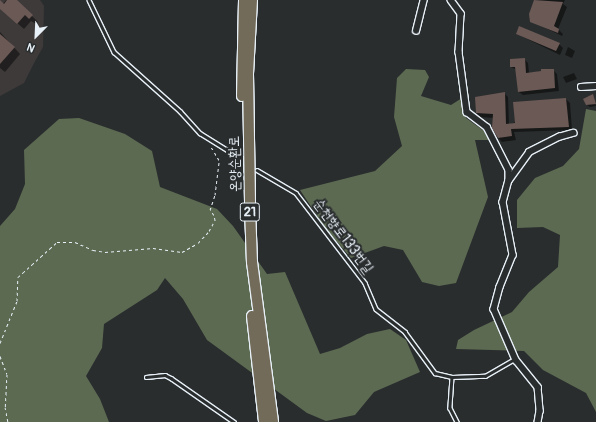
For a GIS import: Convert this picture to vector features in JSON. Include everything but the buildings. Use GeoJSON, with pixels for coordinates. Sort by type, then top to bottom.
{"type":"FeatureCollection","features":[{"type":"Feature","properties":{"kind":"highway","name":"온양순환로"},"geometry":{"type":"LineString","coordinates":[[244,0],[241,46],[243,204],[264,422]]}},
{"type":"Feature","properties":{"kind":"highway","name":"온양순환로"},"geometry":{"type":"LineString","coordinates":[[252,0],[248,74],[252,262],[273,422]]}},
{"type":"Feature","properties":{"kind":"street"},"geometry":{"type":"LineString","coordinates":[[416,31],[424,0]]}},
{"type":"Feature","properties":{"kind":"street"},"geometry":{"type":"LineString","coordinates":[[451,0],[461,14],[459,52],[467,112],[487,127],[500,150],[508,170],[509,180]]}},
{"type":"Feature","properties":{"kind":"street"},"geometry":{"type":"LineString","coordinates":[[581,87],[596,86]]}},
{"type":"Feature","properties":{"kind":"street"},"geometry":{"type":"LineString","coordinates":[[538,422],[540,411],[538,387],[515,359],[494,309],[500,287],[513,255],[503,202],[509,180],[529,152],[559,137],[573,133]]}},
{"type":"Feature","properties":{"kind":"lane"},"geometry":{"type":"LineString","coordinates":[[89,0],[114,52],[142,80],[157,90],[200,133],[231,152]]}},
{"type":"Feature","properties":{"kind":"lane","name":"순천향로133번길"},"geometry":{"type":"LineString","coordinates":[[257,170],[296,193],[365,283],[376,309],[405,332],[435,373],[452,377],[485,376],[515,359]]}},
{"type":"Feature","properties":{"kind":"lane"},"geometry":{"type":"LineString","coordinates":[[146,377],[166,375],[234,422]]}},
{"type":"Feature","properties":{"kind":"lane"},"geometry":{"type":"LineString","coordinates":[[452,377],[450,408],[457,422]]}},
{"type":"Feature","properties":{"kind":"path"},"geometry":{"type":"LineString","coordinates":[[0,344],[16,302],[18,277],[57,242],[75,242],[93,250],[105,252],[153,248],[182,252],[198,243],[209,232],[214,220],[214,215],[210,210],[215,195],[219,160],[210,148],[209,138]]}},
{"type":"Feature","properties":{"kind":"path"},"geometry":{"type":"LineString","coordinates":[[0,356],[7,374],[5,407],[8,422]]}},
{"type":"Feature","properties":{"kind":"shaded area"},"geometry":{"type":"Polygon","coordinates":[[[0,0],[40,0],[44,6],[43,47],[24,83],[0,96],[0,0]]]}},
{"type":"Feature","properties":{"kind":"green space"},"geometry":{"type":"Polygon","coordinates":[[[406,69],[425,70],[429,77],[421,96],[451,105],[462,98],[466,118],[484,131],[490,140],[475,140],[488,197],[456,283],[439,286],[422,282],[403,250],[384,246],[351,258],[326,229],[300,190],[375,171],[402,146],[394,117],[397,78],[406,69]]]}},
{"type":"Feature","properties":{"kind":"green space"},"geometry":{"type":"Polygon","coordinates":[[[586,109],[596,111],[596,412],[586,393],[543,370],[524,351],[456,349],[458,340],[474,330],[512,312],[529,292],[558,267],[560,235],[543,227],[517,228],[517,200],[535,178],[563,166],[579,149],[586,109]]]}},
{"type":"Feature","properties":{"kind":"green space"},"geometry":{"type":"Polygon","coordinates":[[[79,118],[125,134],[152,151],[160,187],[217,209],[233,226],[267,274],[285,272],[320,354],[340,348],[367,334],[390,329],[406,340],[420,372],[374,392],[355,415],[326,421],[307,413],[207,340],[183,299],[165,278],[157,290],[104,324],[102,348],[86,376],[100,399],[109,422],[0,422],[0,226],[15,209],[25,184],[24,150],[59,119],[79,118]]]}}]}
